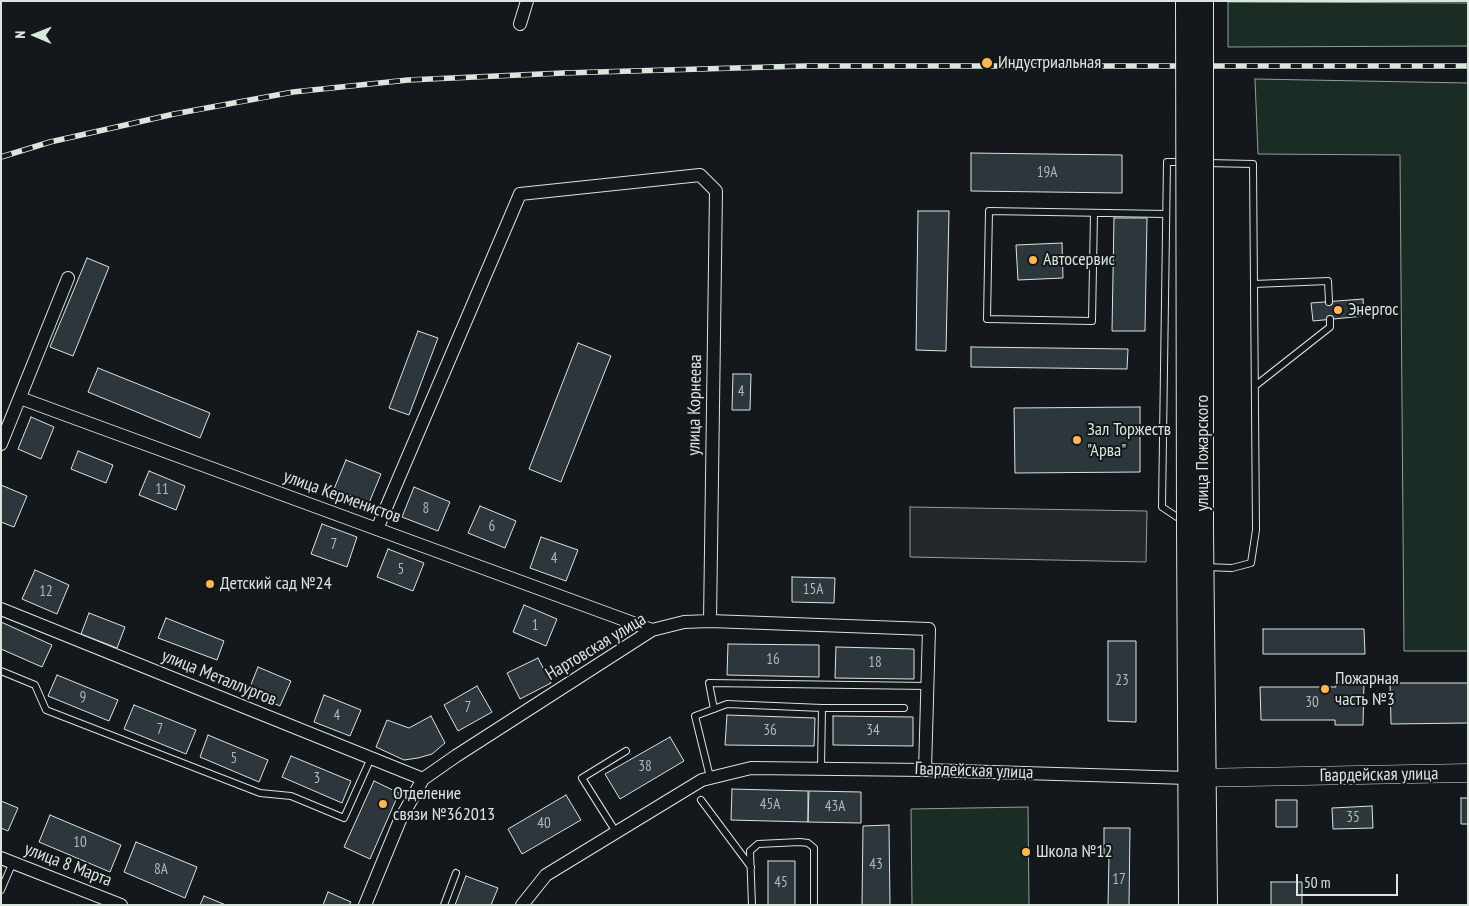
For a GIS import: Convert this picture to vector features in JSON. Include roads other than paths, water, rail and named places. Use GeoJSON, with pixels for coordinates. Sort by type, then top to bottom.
{"type":"FeatureCollection","features":[{"type":"Feature","properties":{"kind":"main road","name":"улица Пожарского"},"geometry":{"type":"LineString","coordinates":[[1186,1],[1195,526],[1197,778],[1207,905]]}},
{"type":"Feature","properties":{"kind":"main road","name":"улица Пожарского"},"geometry":{"type":"LineString","coordinates":[[1189,905],[1197,778],[1204,567],[1195,526],[1202,1]]}},
{"type":"Feature","properties":{"kind":"street"},"geometry":{"type":"LineString","coordinates":[[520,24],[527,1]]}},
{"type":"Feature","properties":{"kind":"street","name":"улица Корнеева"},"geometry":{"type":"LineString","coordinates":[[377,529],[520,194],[700,175],[716,191],[710,621]]}},
{"type":"Feature","properties":{"kind":"street"},"geometry":{"type":"LineString","coordinates":[[1,444],[68,278]]}},
{"type":"Feature","properties":{"kind":"street","name":"улица Керменистов"},"geometry":{"type":"LineString","coordinates":[[20,398],[652,630]]}},
{"type":"Feature","properties":{"kind":"street","name":"улица Металлургов"},"geometry":{"type":"LineString","coordinates":[[1,609],[423,779]]}},
{"type":"Feature","properties":{"kind":"street","name":"Нартовская улица"},"geometry":{"type":"LineString","coordinates":[[365,905],[400,820],[423,779],[652,630],[684,622],[710,621],[929,629],[925,770]]}},
{"type":"Feature","properties":{"kind":"street","name":"Гвардейская улица"},"geometry":{"type":"LineString","coordinates":[[522,905],[546,875],[702,780],[751,768],[925,770],[1197,778],[1468,773]]}},
{"type":"Feature","properties":{"kind":"street","name":"улица 8 Марта"},"geometry":{"type":"LineString","coordinates":[[7,860],[122,905]]}},
{"type":"Feature","properties":{"kind":"lane"},"geometry":{"type":"LineString","coordinates":[[1195,526],[1162,507],[1167,162],[1253,164],[1256,530],[1251,563],[1232,568],[1204,567]]}},
{"type":"Feature","properties":{"kind":"lane"},"geometry":{"type":"LineString","coordinates":[[1094,212],[1092,321],[987,319],[989,211],[1094,212],[1166,214]]}},
{"type":"Feature","properties":{"kind":"lane"},"geometry":{"type":"LineString","coordinates":[[1254,284],[1328,281],[1329,302]]}},
{"type":"Feature","properties":{"kind":"lane"},"geometry":{"type":"LineString","coordinates":[[1255,386],[1330,327],[1330,319]]}},
{"type":"Feature","properties":{"kind":"lane"},"geometry":{"type":"LineString","coordinates":[[1,671],[35,685],[46,710],[260,792],[291,796],[344,818],[371,758]]}},
{"type":"Feature","properties":{"kind":"lane"},"geometry":{"type":"LineString","coordinates":[[714,709],[709,683],[927,686]]}},
{"type":"Feature","properties":{"kind":"lane"},"geometry":{"type":"LineString","coordinates":[[710,777],[696,716],[727,704],[822,708],[904,708]]}},
{"type":"Feature","properties":{"kind":"lane"},"geometry":{"type":"LineString","coordinates":[[821,768],[822,708]]}},
{"type":"Feature","properties":{"kind":"lane"},"geometry":{"type":"LineString","coordinates":[[616,832],[582,778],[626,751]]}},
{"type":"Feature","properties":{"kind":"lane"},"geometry":{"type":"LineString","coordinates":[[701,800],[751,867]]}},
{"type":"Feature","properties":{"kind":"lane"},"geometry":{"type":"LineString","coordinates":[[752,905],[750,851],[758,844],[808,842],[814,848],[814,905]]}},
{"type":"Feature","properties":{"kind":"lane"},"geometry":{"type":"LineString","coordinates":[[1,890],[7,860]]}},
{"type":"Feature","properties":{"kind":"lane"},"geometry":{"type":"LineString","coordinates":[[444,905],[456,873]]}},
{"type":"Feature","properties":{"kind":"railway"},"geometry":{"type":"LineString","coordinates":[[1,157],[50,142],[174,114],[293,92],[408,80],[563,73],[805,66],[1468,66]]}},
{"type":"Feature","properties":{"kind":"place","name":"Индустриальная"},"geometry":{"type":"Point","coordinates":[987,63]}},
{"type":"Feature","properties":{"kind":"place","name":"Автосервис"},"geometry":{"type":"Point","coordinates":[1033,260]}},
{"type":"Feature","properties":{"kind":"place","name":"Энергос"},"geometry":{"type":"Point","coordinates":[1338,310]}},
{"type":"Feature","properties":{"kind":"place","name":"Зал Торжеств \"Арва\""},"geometry":{"type":"Point","coordinates":[1077,440]}},
{"type":"Feature","properties":{"kind":"place","name":"Детский сад №24"},"geometry":{"type":"Point","coordinates":[210,584]}},
{"type":"Feature","properties":{"kind":"place","name":"Пожарная часть №3"},"geometry":{"type":"Point","coordinates":[1325,689]}},
{"type":"Feature","properties":{"kind":"place","name":"Отделение связи №362013"},"geometry":{"type":"Point","coordinates":[383,804]}},
{"type":"Feature","properties":{"kind":"place","name":"Школа №12"},"geometry":{"type":"Point","coordinates":[1026,852]}}]}
